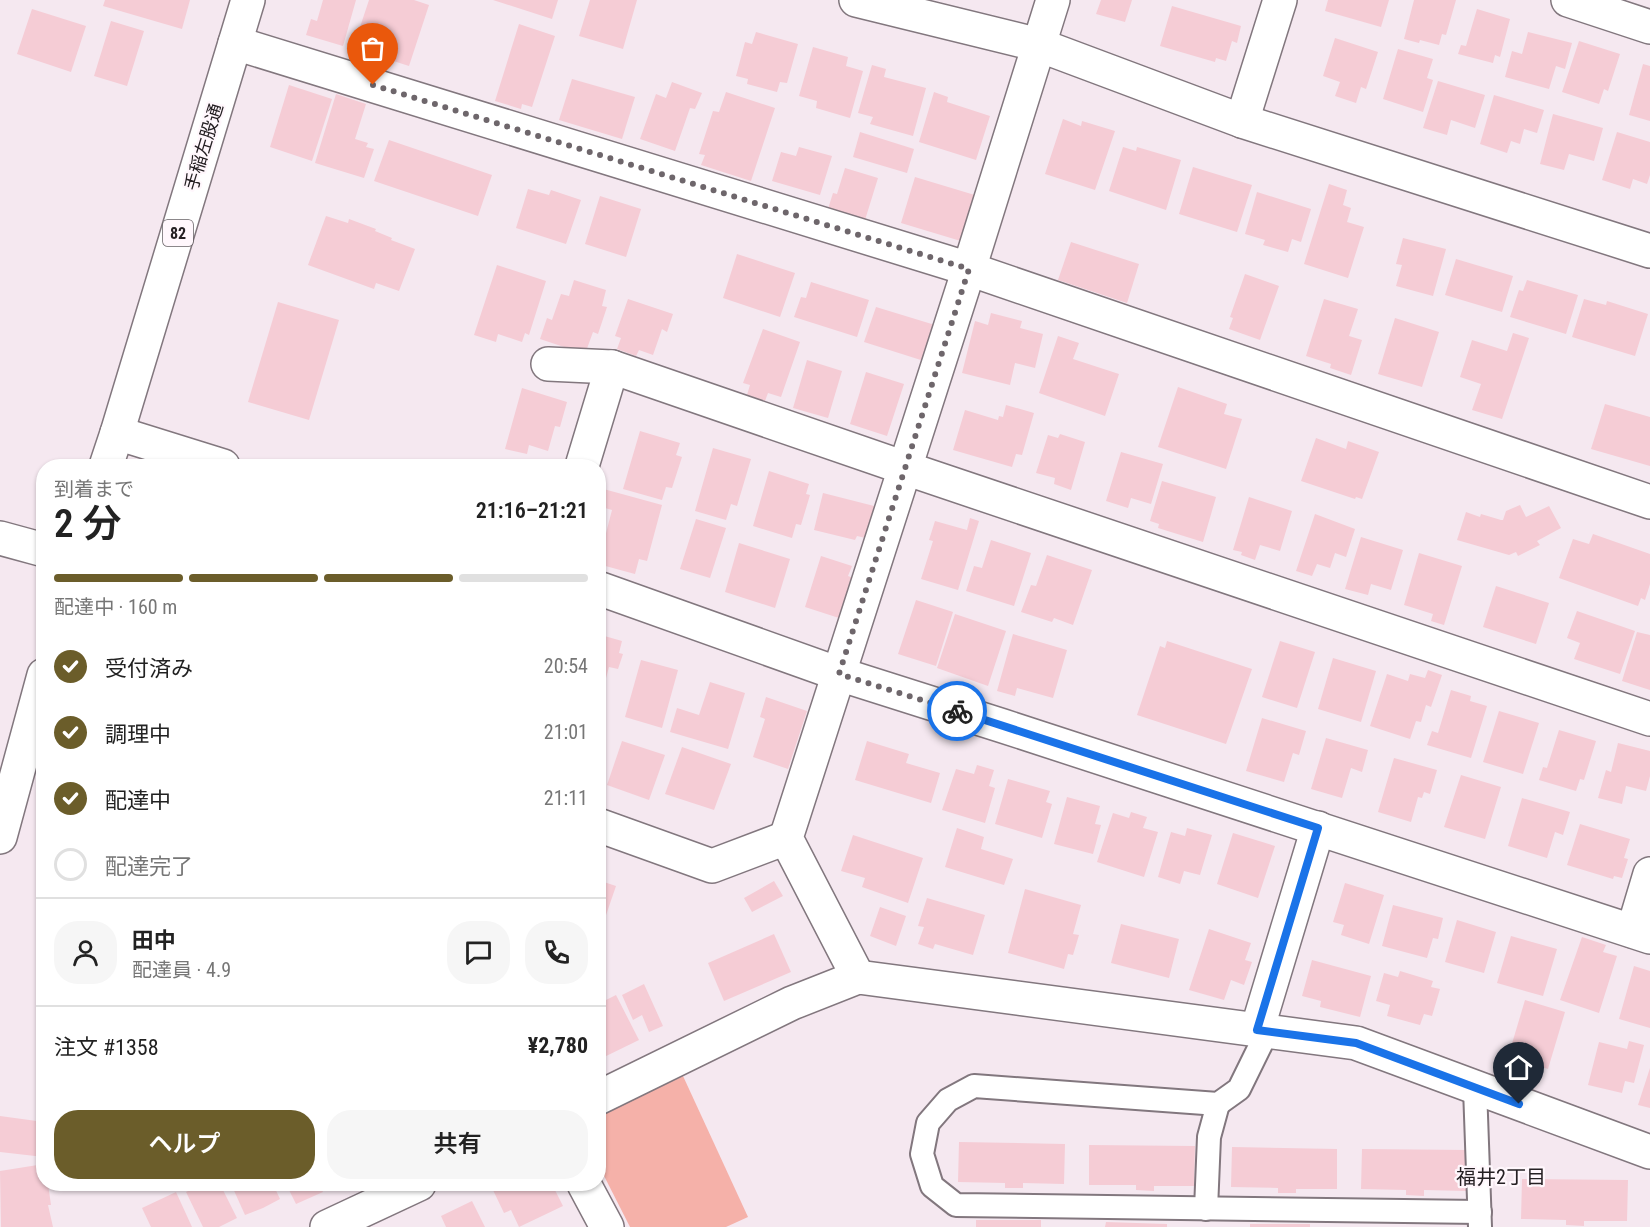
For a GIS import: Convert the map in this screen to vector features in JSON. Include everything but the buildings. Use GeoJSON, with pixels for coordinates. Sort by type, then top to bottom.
{"type":"FeatureCollection","features":[{"type":"Feature","properties":{"kind":"street","name":"手稲左股通"},"geometry":{"type":"LineString","coordinates":[[108,459],[248,0]]}},
{"type":"Feature","properties":{"kind":"street"},"geometry":{"type":"LineString","coordinates":[[856,0],[1039,45],[1242,121],[1650,251]]}},
{"type":"Feature","properties":{"kind":"street"},"geometry":{"type":"LineString","coordinates":[[858,977],[786,838],[1053,0]]}},
{"type":"Feature","properties":{"kind":"street"},"geometry":{"type":"LineString","coordinates":[[1242,121],[1280,0]]}},
{"type":"Feature","properties":{"kind":"street"},"geometry":{"type":"LineString","coordinates":[[1568,0],[1650,27]]}},
{"type":"Feature","properties":{"kind":"street"},"geometry":{"type":"LineString","coordinates":[[235,43],[969,269],[1650,502]]}},
{"type":"Feature","properties":{"kind":"street"},"geometry":{"type":"LineString","coordinates":[[548,364],[612,367],[1650,719]]}},
{"type":"Feature","properties":{"kind":"street"},"geometry":{"type":"LineString","coordinates":[[584,459],[612,367]]}},
{"type":"Feature","properties":{"kind":"street"},"geometry":{"type":"LineString","coordinates":[[117,433],[201,459]]}},
{"type":"Feature","properties":{"kind":"street"},"geometry":{"type":"LineString","coordinates":[[0,538],[36,548]]}},
{"type":"Feature","properties":{"kind":"street"},"geometry":{"type":"LineString","coordinates":[[606,591],[839,674],[1642,934],[1650,874]]}},
{"type":"Feature","properties":{"kind":"street"},"geometry":{"type":"LineString","coordinates":[[0,837],[8,777],[36,698]]}},
{"type":"Feature","properties":{"kind":"street"},"geometry":{"type":"LineString","coordinates":[[606,828],[712,866],[786,838]]}},
{"type":"Feature","properties":{"kind":"street"},"geometry":{"type":"LineString","coordinates":[[1262,1031],[1318,828]]}},
{"type":"Feature","properties":{"kind":"street"},"geometry":{"type":"LineString","coordinates":[[606,1094],[792,1003],[858,977],[1356,1043],[1650,1152]]}},
{"type":"Feature","properties":{"kind":"street"},"geometry":{"type":"LineString","coordinates":[[327,1227],[404,1191]]}},
{"type":"Feature","properties":{"kind":"street"},"geometry":{"type":"LineString","coordinates":[[588,1191],[607,1227]]}},
{"type":"Feature","properties":{"kind":"lane"},"geometry":{"type":"LineString","coordinates":[[1206,1209],[1209,1137],[1218,1104],[1239,1089],[1262,1031]]}},
{"type":"Feature","properties":{"kind":"lane"},"geometry":{"type":"LineString","coordinates":[[1218,1104],[974,1086],[948,1100],[928,1123],[922,1154],[932,1186],[956,1205],[1206,1209],[1480,1219],[1475,1088]]}},
{"type":"Feature","properties":{"kind":"shaded area"},"geometry":{"type":"Polygon","coordinates":[[[683,1076],[748,1217],[726,1227],[630,1227],[606,1180],[606,1113],[683,1076]]]}},
{"type":"Feature","properties":{"kind":"way so far"},"geometry":{"type":"LineString","coordinates":[[373,85],[969,269],[839,674],[957,711]]}},
{"type":"Feature","properties":{"kind":"district","name":"福井2丁目"},"geometry":{"type":"Point","coordinates":[1501,1177]}},
{"type":"Feature","properties":{"kind":"route"},"geometry":{"type":"LineString","coordinates":[[957,711],[1318,828],[1257,1030],[1356,1043],[1519,1104]]}}]}
